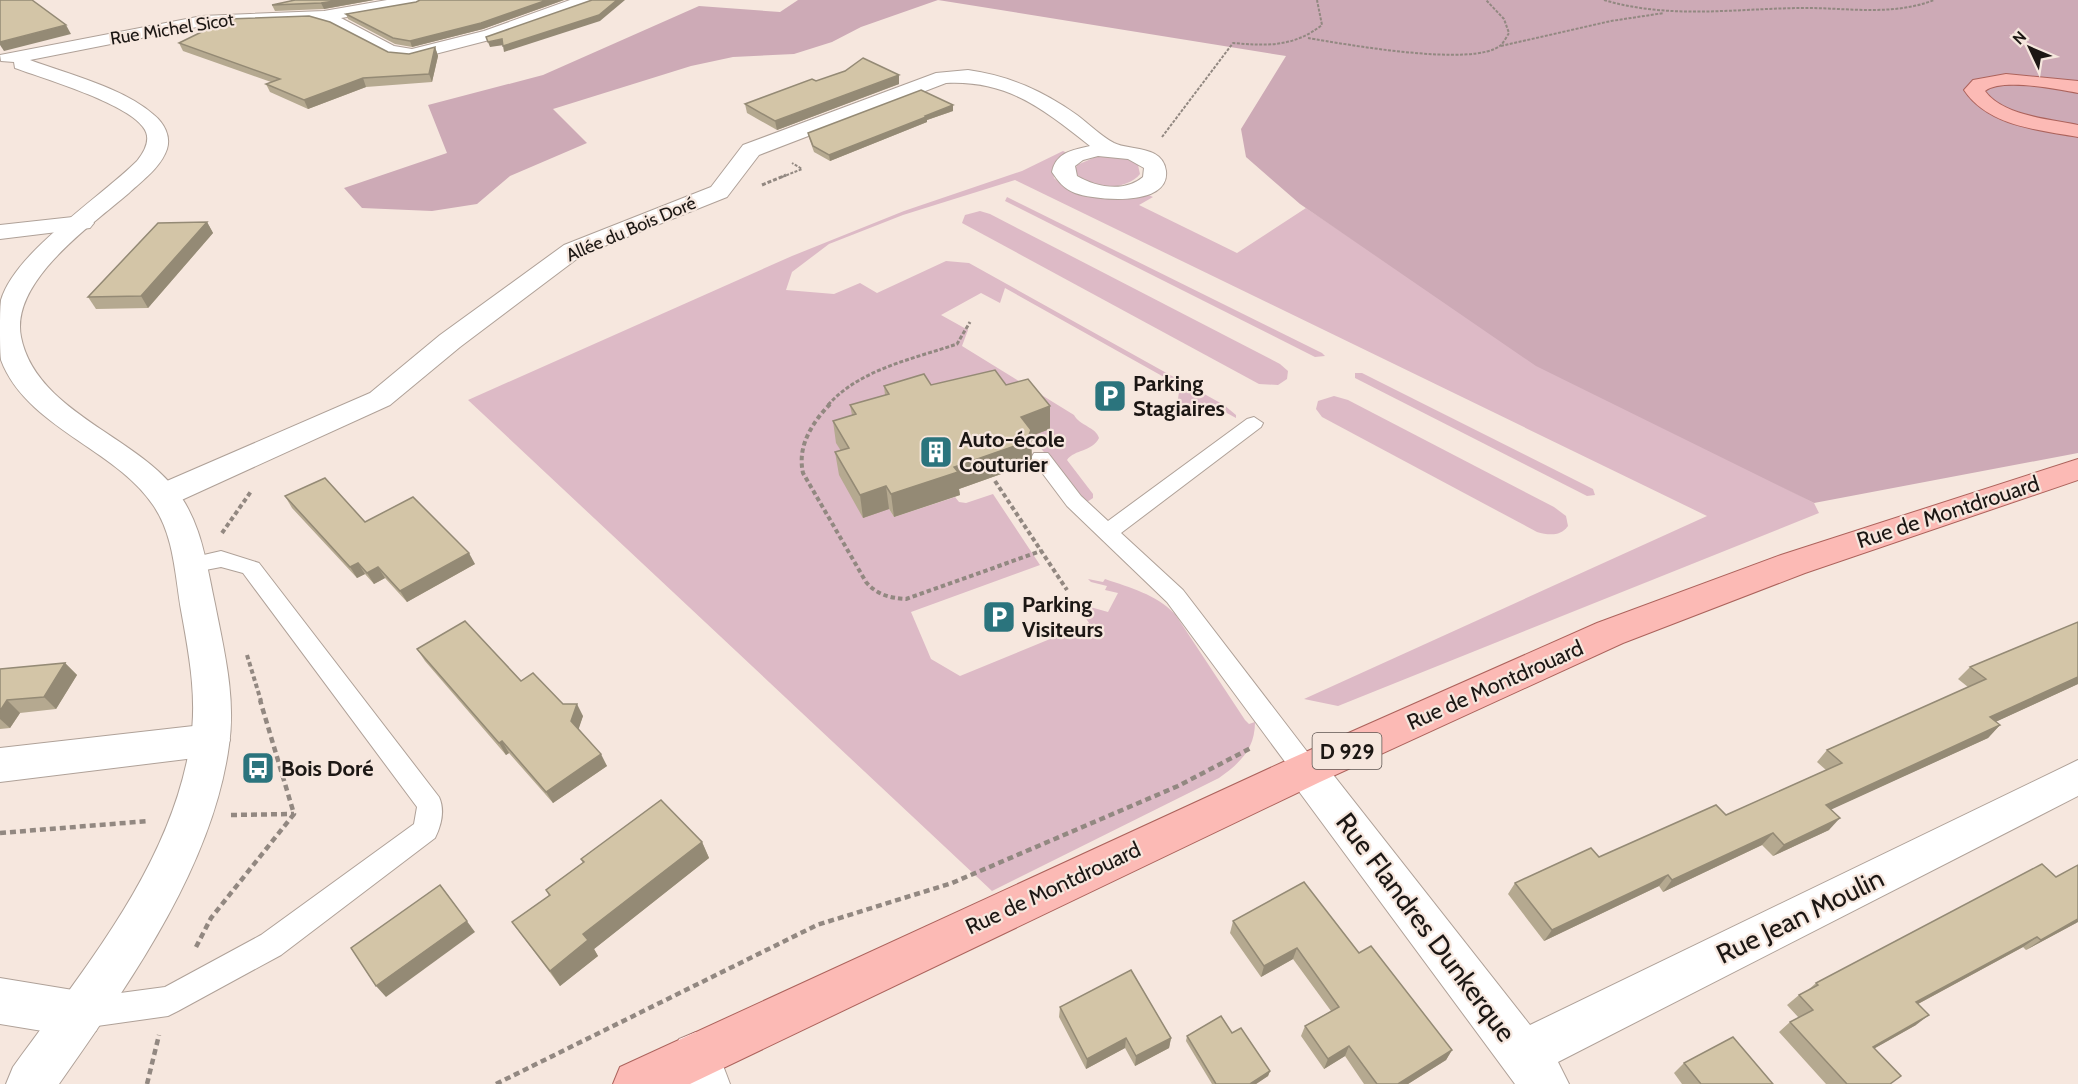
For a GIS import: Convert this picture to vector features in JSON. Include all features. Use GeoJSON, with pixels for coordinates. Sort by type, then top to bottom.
{"type":"FeatureCollection","features":[{"type":"Feature","properties":{"kind":"main road"},"geometry":{"type":"LineString","coordinates":[[2078,87],[2005,80],[1983,83],[1974,90],[1981,101],[2004,112],[2078,131]]}},
{"type":"Feature","properties":{"kind":"main road","name":"Rue de Montdrouard"},"geometry":{"type":"LineString","coordinates":[[636,1084],[701,1070],[1306,770],[1610,633],[1793,564],[2078,469]]}},
{"type":"Feature","properties":{"kind":"street","name":"Rue Michel Sicot"},"geometry":{"type":"LineString","coordinates":[[24,60],[70,48],[202,21],[309,17],[363,11],[418,0]]}},
{"type":"Feature","properties":{"kind":"street"},"geometry":{"type":"LineString","coordinates":[[309,17],[336,22],[396,53],[412,55],[469,40],[586,0]]}},
{"type":"Feature","properties":{"kind":"street"},"geometry":{"type":"LineString","coordinates":[[24,60],[129,107],[148,119],[156,132],[155,148],[141,170],[51,250],[19,287],[8,318],[7,334],[20,368],[35,387],[80,429],[135,468],[164,495],[184,533],[209,667],[211,740],[203,786],[176,850],[138,921],[79,1014],[30,1084]]}},
{"type":"Feature","properties":{"kind":"street","name":"Allée du Bois Doré"},"geometry":{"type":"LineString","coordinates":[[164,495],[380,399],[450,341],[573,250],[718,192],[751,150],[943,76],[969,73],[1005,82],[1034,95],[1108,149]]}},
{"type":"Feature","properties":{"kind":"street","name":"Allée du Bois Doré"},"geometry":{"type":"LineString","coordinates":[[1108,149],[1136,154],[1154,167],[1156,174],[1152,182],[1129,192],[1113,194],[1089,191],[1070,183],[1063,176],[1062,168],[1076,155],[1108,149]]}},
{"type":"Feature","properties":{"kind":"street"},"geometry":{"type":"LineString","coordinates":[[0,232],[82,223]]}},
{"type":"Feature","properties":{"kind":"street"},"geometry":{"type":"LineString","coordinates":[[0,765],[211,740]]}},
{"type":"Feature","properties":{"kind":"street","name":"Rue Flandres Dunkerque"},"geometry":{"type":"LineString","coordinates":[[1306,770],[1534,1069]]}},
{"type":"Feature","properties":{"kind":"street","name":"Rue Jean Moulin"},"geometry":{"type":"LineString","coordinates":[[1534,1069],[2078,777]]}},
{"type":"Feature","properties":{"kind":"street"},"geometry":{"type":"LineString","coordinates":[[0,1001],[79,1014]]}},
{"type":"Feature","properties":{"kind":"lane"},"geometry":{"type":"LineString","coordinates":[[1107,533],[1254,423]]}},
{"type":"Feature","properties":{"kind":"lane"},"geometry":{"type":"LineString","coordinates":[[1041,458],[1074,501],[1144,564],[1175,596],[1306,770]]}},
{"type":"Feature","properties":{"kind":"lane"},"geometry":{"type":"LineString","coordinates":[[79,1014],[168,1001],[271,945],[426,830],[430,805],[251,568],[221,559],[190,565]]}},
{"type":"Feature","properties":{"kind":"path"},"geometry":{"type":"LineString","coordinates":[[1136,154],[1160,139],[1233,43],[1278,47],[1307,38],[1322,25],[1317,0]]}},
{"type":"Feature","properties":{"kind":"path"},"geometry":{"type":"LineString","coordinates":[[1486,0],[1508,25],[1510,34],[1505,42],[1494,48]]}},
{"type":"Feature","properties":{"kind":"path"},"geometry":{"type":"LineString","coordinates":[[1604,0],[1653,10],[1694,12]]}},
{"type":"Feature","properties":{"kind":"path"},"geometry":{"type":"LineString","coordinates":[[1307,38],[1403,52],[1473,53],[1621,19],[1694,12],[1793,8],[1903,9],[1913,8],[1934,0]]}},
{"type":"Feature","properties":{"kind":"path"},"geometry":{"type":"LineString","coordinates":[[759,186],[802,169],[783,156]]}},
{"type":"Feature","properties":{"kind":"path"},"geometry":{"type":"LineString","coordinates":[[970,322],[957,344],[870,374],[838,394],[816,419],[807,436],[800,460],[803,473],[866,582],[874,591],[890,598],[906,599],[1041,551]]}},
{"type":"Feature","properties":{"kind":"path"},"geometry":{"type":"LineString","coordinates":[[217,541],[259,481]]}},
{"type":"Feature","properties":{"kind":"path"},"geometry":{"type":"LineString","coordinates":[[995,481],[1067,590]]}},
{"type":"Feature","properties":{"kind":"path"},"geometry":{"type":"LineString","coordinates":[[244,646],[294,814]]}},
{"type":"Feature","properties":{"kind":"path"},"geometry":{"type":"LineString","coordinates":[[496,1084],[817,925],[952,883],[1178,786],[1278,734]]}},
{"type":"Feature","properties":{"kind":"path"},"geometry":{"type":"LineString","coordinates":[[229,815],[294,814]]}},
{"type":"Feature","properties":{"kind":"path"},"geometry":{"type":"LineString","coordinates":[[191,957],[211,918],[294,814]]}},
{"type":"Feature","properties":{"kind":"path"},"geometry":{"type":"LineString","coordinates":[[0,833],[155,820]]}},
{"type":"Feature","properties":{"kind":"path"},"geometry":{"type":"LineString","coordinates":[[147,1084],[160,1030]]}},
{"type":"Feature","properties":{"kind":"shaded area"},"geometry":{"type":"Polygon","coordinates":[[[798,0],[938,0],[861,27],[832,42],[794,54],[733,57],[691,66],[553,109],[587,143],[510,176],[477,204],[432,211],[362,208],[344,188],[447,153],[428,105],[543,75],[699,6],[780,12],[798,0]]]}},
{"type":"Feature","properties":{"kind":"shaded area"},"geometry":{"type":"Polygon","coordinates":[[[938,0],[2078,0],[2078,453],[1814,503],[1536,366],[1300,204],[1246,157],[1241,129],[1286,56],[938,0]]]}},
{"type":"Feature","properties":{"kind":"shaded area"},"geometry":{"type":"Polygon","coordinates":[[[1063,151],[1067,153],[1053,172],[1054,178],[1063,185],[1096,198],[1119,198],[1142,192],[1153,197],[1139,205],[1237,253],[1306,208],[1392,266],[1756,473],[1814,503],[1819,513],[1338,706],[1304,699],[1707,516],[1015,180],[903,215],[829,244],[792,272],[786,290],[834,294],[860,283],[877,293],[946,261],[969,263],[1224,405],[1236,415],[1236,418],[1214,406],[1198,417],[1177,405],[1180,386],[1005,288],[1000,303],[981,293],[941,315],[968,330],[962,346],[1074,415],[1080,422],[1095,431],[1099,438],[1092,446],[1070,456],[1067,460],[1093,494],[1093,498],[1087,502],[1031,437],[1028,402],[889,509],[894,517],[955,497],[959,502],[966,503],[993,494],[1040,565],[911,612],[931,659],[960,676],[1089,623],[1076,603],[1108,612],[1118,593],[1105,590],[1107,586],[1088,579],[1103,582],[1105,579],[1159,601],[1175,614],[1245,720],[1249,724],[1255,722],[1249,748],[1240,761],[1219,778],[992,891],[468,400],[792,256],[904,211],[1022,171],[1063,151]]]}},
{"type":"Feature","properties":{"kind":"shaded area"},"geometry":{"type":"Polygon","coordinates":[[[1098,156],[1126,158],[1138,165],[1140,174],[1134,180],[1116,186],[1096,186],[1087,183],[1075,170],[1077,165],[1098,156]]]}},
{"type":"Feature","properties":{"kind":"shaded area"},"geometry":{"type":"Polygon","coordinates":[[[1007,197],[1325,356],[1315,357],[1005,201],[1007,197]]]}},
{"type":"Feature","properties":{"kind":"shaded area"},"geometry":{"type":"Polygon","coordinates":[[[980,211],[990,214],[1280,364],[1288,371],[1287,379],[1278,385],[1259,384],[962,223],[965,215],[980,211]]]}},
{"type":"Feature","properties":{"kind":"shaded area"},"geometry":{"type":"Polygon","coordinates":[[[1355,373],[1362,373],[1593,489],[1595,495],[1587,496],[1355,378],[1355,373]]]}},
{"type":"Feature","properties":{"kind":"shaded area"},"geometry":{"type":"Polygon","coordinates":[[[1334,396],[1348,400],[1554,507],[1566,516],[1568,526],[1558,534],[1537,532],[1322,417],[1316,409],[1318,401],[1334,396]]]}},
{"type":"Feature","properties":{"kind":"building"},"geometry":{"type":"Polygon","coordinates":[[[0,0],[32,0],[66,25],[0,42],[0,0]]]}},
{"type":"Feature","properties":{"kind":"building"},"geometry":{"type":"Polygon","coordinates":[[[295,0],[341,0],[272,5],[295,0]]]}},
{"type":"Feature","properties":{"kind":"building"},"geometry":{"type":"Polygon","coordinates":[[[420,0],[547,0],[481,23],[410,41],[393,38],[346,14],[420,0]]]}},
{"type":"Feature","properties":{"kind":"building"},"geometry":{"type":"Polygon","coordinates":[[[592,0],[617,0],[599,15],[503,46],[502,39],[488,42],[486,37],[592,0]]]}},
{"type":"Feature","properties":{"kind":"building"},"geometry":{"type":"Polygon","coordinates":[[[309,16],[330,22],[388,52],[409,54],[435,47],[429,74],[363,78],[304,100],[266,84],[280,79],[179,43],[228,19],[309,16]]]}},
{"type":"Feature","properties":{"kind":"building"},"geometry":{"type":"Polygon","coordinates":[[[863,58],[899,75],[775,121],[745,104],[812,79],[816,81],[845,71],[863,58]]]}},
{"type":"Feature","properties":{"kind":"building"},"geometry":{"type":"Polygon","coordinates":[[[921,90],[953,105],[829,155],[813,146],[808,133],[921,90]]]}},
{"type":"Feature","properties":{"kind":"building"},"geometry":{"type":"Polygon","coordinates":[[[207,222],[141,296],[88,297],[158,223],[207,222]]]}},
{"type":"Feature","properties":{"kind":"building","name":"Auto-école Couturier"},"geometry":{"type":"Polygon","coordinates":[[[995,370],[1006,385],[1028,379],[1050,406],[1021,417],[1031,430],[1029,435],[1032,440],[954,467],[958,472],[891,494],[886,486],[860,495],[835,452],[849,448],[833,421],[856,414],[850,405],[889,394],[884,386],[924,374],[931,385],[995,370]]]}},
{"type":"Feature","properties":{"kind":"building"},"geometry":{"type":"Polygon","coordinates":[[[325,478],[365,522],[413,497],[469,553],[400,591],[378,567],[367,573],[358,563],[350,567],[285,496],[325,478]]]}},
{"type":"Feature","properties":{"kind":"building"},"geometry":{"type":"Polygon","coordinates":[[[465,621],[521,681],[533,673],[563,704],[577,704],[571,721],[601,754],[546,792],[502,741],[499,743],[417,649],[465,621]]]}},
{"type":"Feature","properties":{"kind":"building"},"geometry":{"type":"Polygon","coordinates":[[[2078,622],[2078,677],[1990,717],[2000,725],[1826,805],[1840,818],[1784,845],[1773,833],[1672,880],[1668,875],[1552,930],[1515,883],[1591,848],[1599,857],[1716,805],[1726,815],[1842,763],[1827,750],[1986,679],[1970,667],[2078,622]]]}},
{"type":"Feature","properties":{"kind":"building"},"geometry":{"type":"Polygon","coordinates":[[[65,663],[44,697],[7,700],[0,711],[0,669],[65,663]]]}},
{"type":"Feature","properties":{"kind":"building"},"geometry":{"type":"Polygon","coordinates":[[[661,800],[702,842],[583,934],[588,940],[550,971],[512,922],[550,895],[546,890],[584,862],[581,859],[661,800]]]}},
{"type":"Feature","properties":{"kind":"building"},"geometry":{"type":"Polygon","coordinates":[[[2042,864],[2056,877],[2078,865],[2078,919],[2041,940],[2037,937],[1916,1002],[1929,1015],[1873,1047],[1901,1076],[1890,1084],[1847,1084],[1790,1022],[1813,1010],[1799,995],[1818,985],[1816,983],[2042,864]]]}},
{"type":"Feature","properties":{"kind":"building"},"geometry":{"type":"Polygon","coordinates":[[[1304,882],[1359,953],[1371,946],[1452,1050],[1398,1084],[1377,1084],[1349,1046],[1328,1059],[1305,1026],[1339,1007],[1297,948],[1264,966],[1233,921],[1304,882]]]}},
{"type":"Feature","properties":{"kind":"building"},"geometry":{"type":"Polygon","coordinates":[[[440,885],[467,921],[376,986],[351,948],[440,885]]]}},
{"type":"Feature","properties":{"kind":"building"},"geometry":{"type":"Polygon","coordinates":[[[1131,970],[1171,1038],[1136,1056],[1126,1038],[1087,1059],[1060,1007],[1131,970]]]}},
{"type":"Feature","properties":{"kind":"building"},"geometry":{"type":"Polygon","coordinates":[[[1221,1016],[1232,1033],[1241,1028],[1270,1071],[1250,1084],[1216,1084],[1187,1036],[1221,1016]]]}},
{"type":"Feature","properties":{"kind":"building"},"geometry":{"type":"Polygon","coordinates":[[[1733,1037],[1773,1084],[1701,1084],[1684,1063],[1733,1037]]]}},
{"type":"Feature","properties":{"kind":"place","name":"Parking Stagiaires"},"geometry":{"type":"Point","coordinates":[1110,396]}},
{"type":"Feature","properties":{"kind":"place","name":"Auto-école Couturier"},"geometry":{"type":"Point","coordinates":[936,452]}},
{"type":"Feature","properties":{"kind":"place","name":"Parking Visiteurs"},"geometry":{"type":"Point","coordinates":[999,617]}},
{"type":"Feature","properties":{"kind":"place","name":"Bois Doré"},"geometry":{"type":"Point","coordinates":[258,768]}}]}
